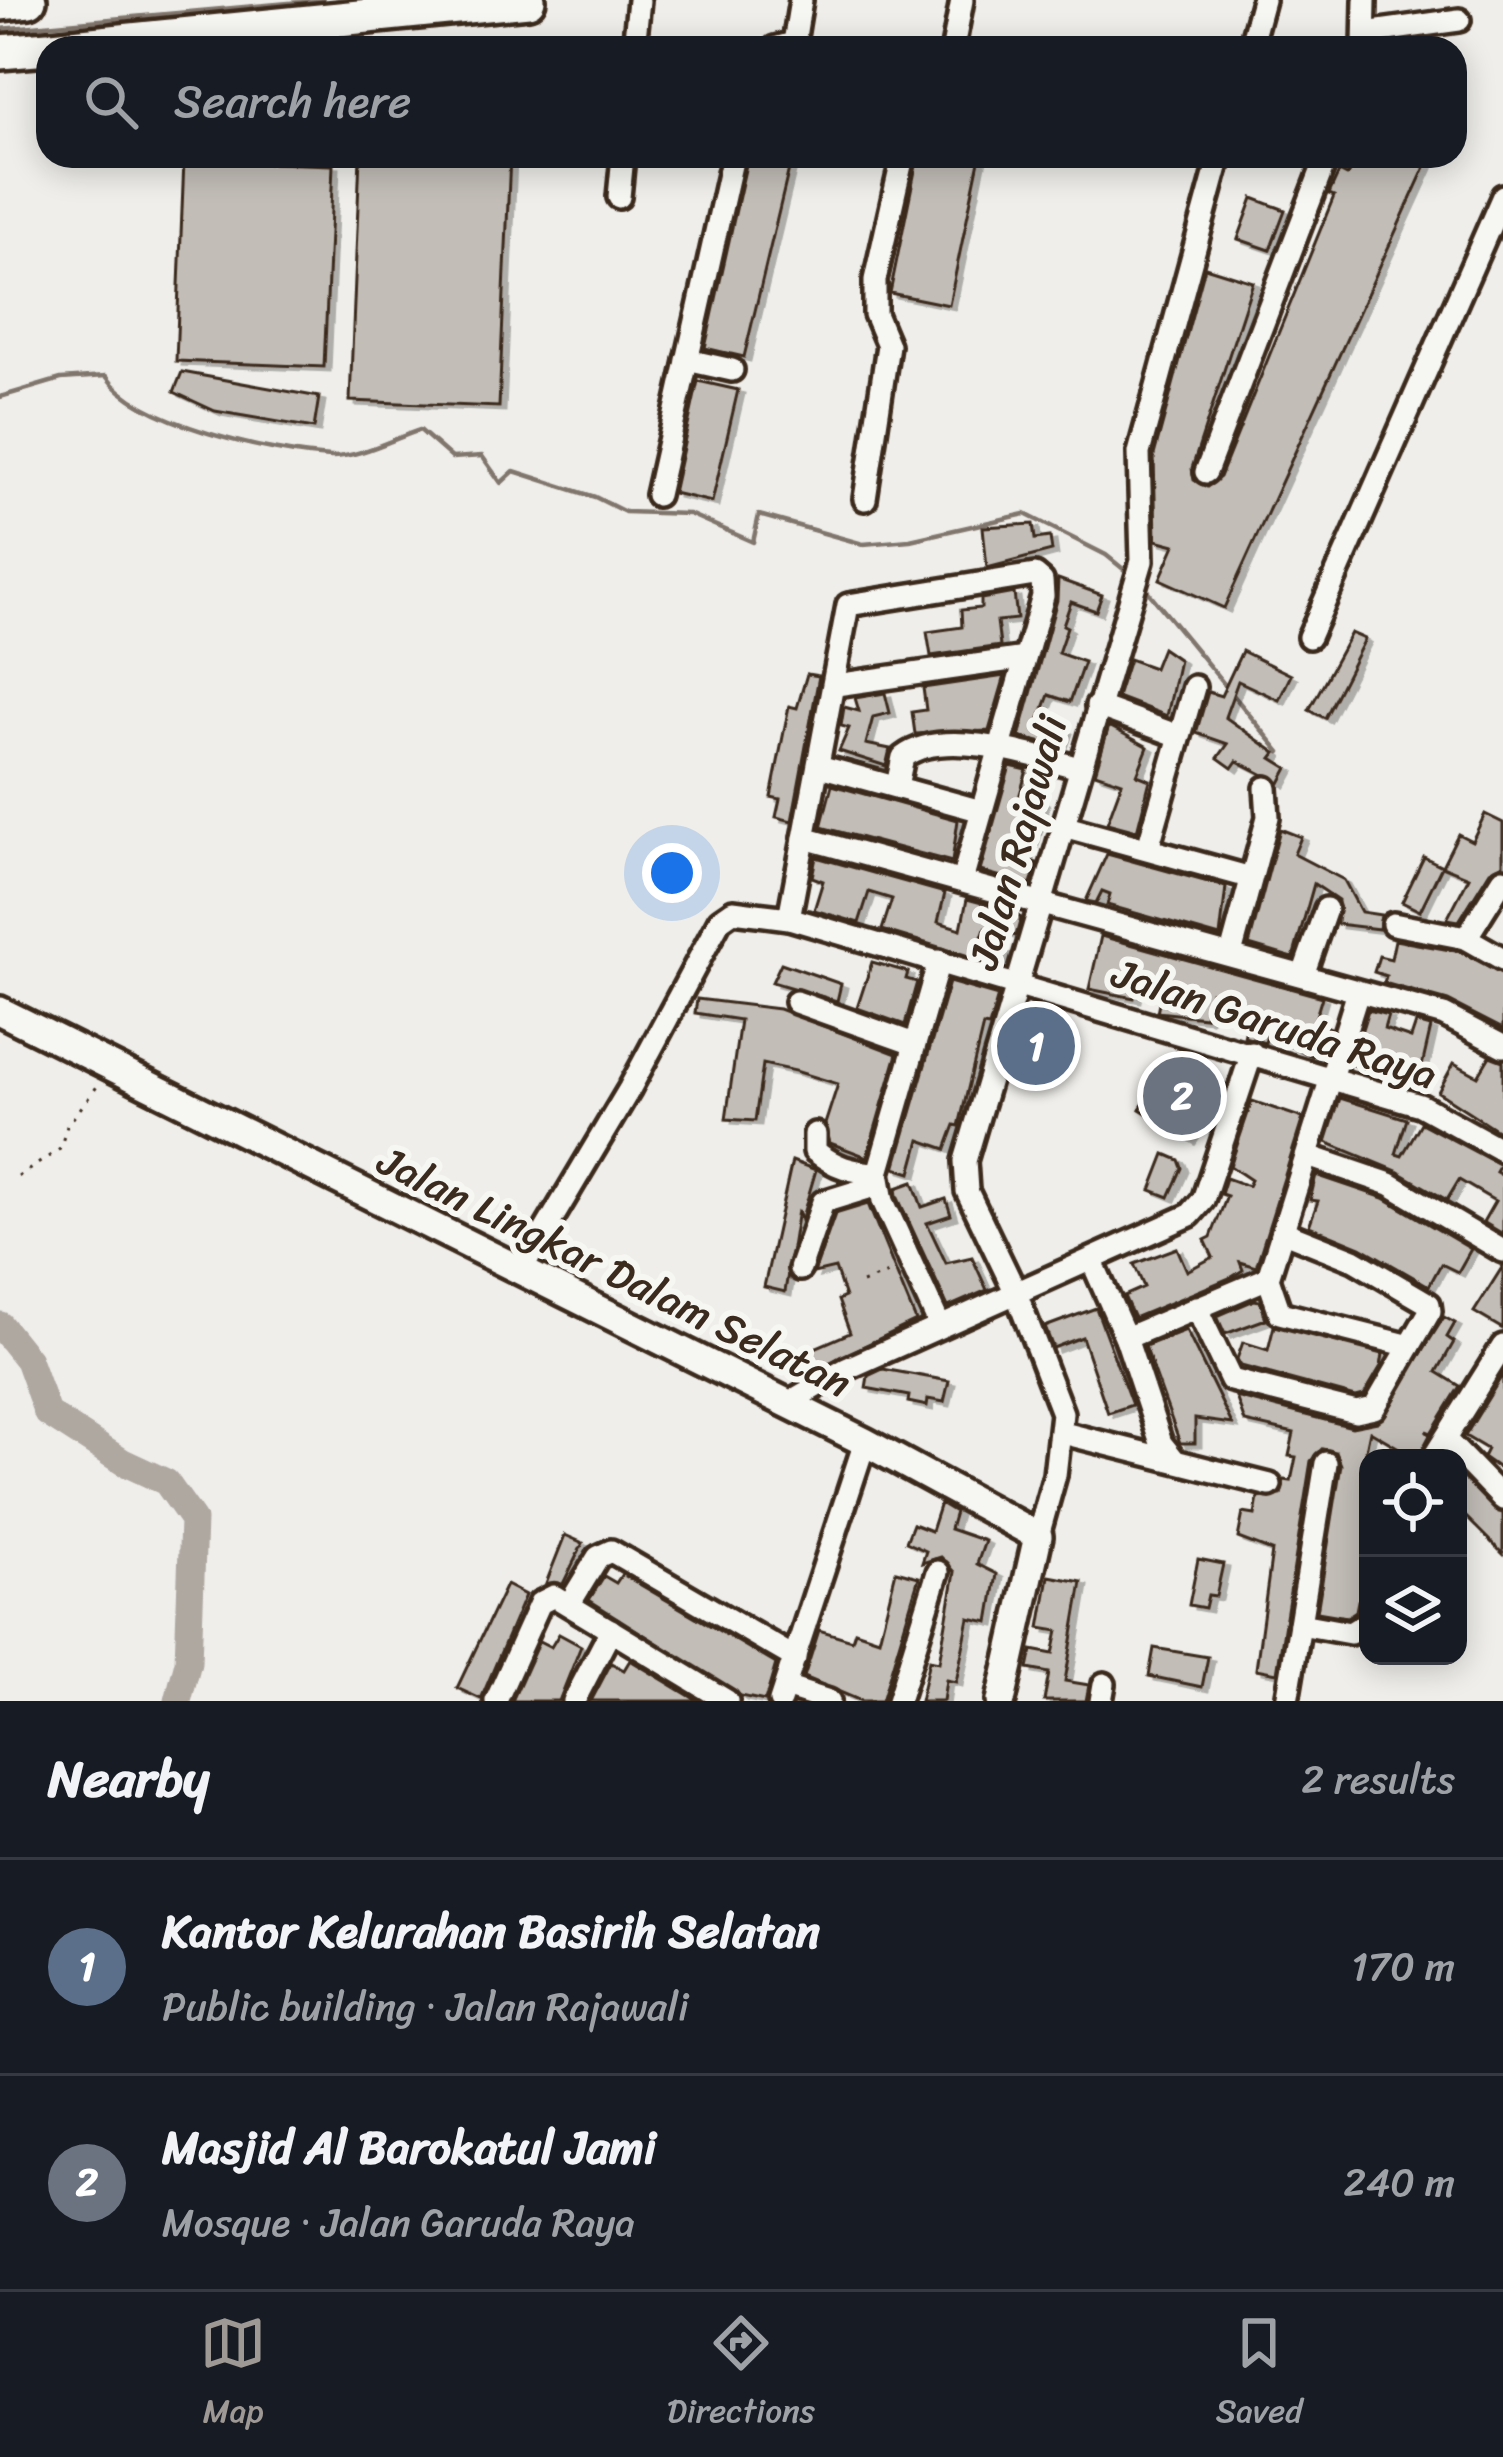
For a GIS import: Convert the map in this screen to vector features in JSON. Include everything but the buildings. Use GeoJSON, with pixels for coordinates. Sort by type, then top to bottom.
{"type":"FeatureCollection","features":[{"type":"Feature","properties":{"kind":"highway"},"geometry":{"type":"LineString","coordinates":[[0,3],[29,0]]}},
{"type":"Feature","properties":{"kind":"highway"},"geometry":{"type":"LineString","coordinates":[[295,36],[528,0]]}},
{"type":"Feature","properties":{"kind":"highway"},"geometry":{"type":"LineString","coordinates":[[0,52],[36,49]]}},
{"type":"Feature","properties":{"kind":"main road","name":"Jalan Lingkar Dalam Selatan"},"geometry":{"type":"LineString","coordinates":[[0,1012],[865,1442],[1038,1536]]}},
{"type":"Feature","properties":{"kind":"main road"},"geometry":{"type":"LineString","coordinates":[[1001,1701],[1038,1536]]}},
{"type":"Feature","properties":{"kind":"street"},"geometry":{"type":"LineString","coordinates":[[635,36],[639,0]]}},
{"type":"Feature","properties":{"kind":"street"},"geometry":{"type":"LineString","coordinates":[[795,36],[801,0]]}},
{"type":"Feature","properties":{"kind":"street"},"geometry":{"type":"LineString","coordinates":[[954,36],[962,0]]}},
{"type":"Feature","properties":{"kind":"street"},"geometry":{"type":"LineString","coordinates":[[1253,36],[1263,0]]}},
{"type":"Feature","properties":{"kind":"street"},"geometry":{"type":"LineString","coordinates":[[1364,36],[1365,0]]}},
{"type":"Feature","properties":{"kind":"street"},"geometry":{"type":"LineString","coordinates":[[1383,36],[1459,20]]}},
{"type":"Feature","properties":{"kind":"street"},"geometry":{"type":"LineString","coordinates":[[619,197],[622,168]]}},
{"type":"Feature","properties":{"kind":"street"},"geometry":{"type":"LineString","coordinates":[[657,495],[730,168]]}},
{"type":"Feature","properties":{"kind":"street"},"geometry":{"type":"LineString","coordinates":[[866,500],[888,345],[875,314],[875,280],[900,168]]}},
{"type":"Feature","properties":{"kind":"street","name":"Jalan Rajawali"},"geometry":{"type":"LineString","coordinates":[[1038,1536],[1063,1433],[1058,1397],[964,1177],[969,1141],[1142,560],[1139,453],[1217,168]]}},
{"type":"Feature","properties":{"kind":"street"},"geometry":{"type":"LineString","coordinates":[[1205,472],[1322,168]]}},
{"type":"Feature","properties":{"kind":"street"},"geometry":{"type":"LineString","coordinates":[[1310,637],[1503,196]]}},
{"type":"Feature","properties":{"kind":"street"},"geometry":{"type":"LineString","coordinates":[[687,360],[732,370]]}},
{"type":"Feature","properties":{"kind":"street"},"geometry":{"type":"LineString","coordinates":[[789,918],[848,605],[1035,575],[1042,581],[1042,596],[962,881]]}},
{"type":"Feature","properties":{"kind":"street"},"geometry":{"type":"LineString","coordinates":[[836,685],[1025,658]]}},
{"type":"Feature","properties":{"kind":"street"},"geometry":{"type":"LineString","coordinates":[[1148,848],[1194,688]]}},
{"type":"Feature","properties":{"kind":"street"},"geometry":{"type":"LineString","coordinates":[[1096,706],[1180,736]]}},
{"type":"Feature","properties":{"kind":"street"},"geometry":{"type":"LineString","coordinates":[[897,786],[902,761],[912,751],[999,746],[1079,768]]}},
{"type":"Feature","properties":{"kind":"street"},"geometry":{"type":"LineString","coordinates":[[819,766],[979,810]]}},
{"type":"Feature","properties":{"kind":"street"},"geometry":{"type":"LineString","coordinates":[[1231,954],[1248,877],[1268,817],[1266,788]]}},
{"type":"Feature","properties":{"kind":"street"},"geometry":{"type":"LineString","coordinates":[[1063,826],[1248,877]]}},
{"type":"Feature","properties":{"kind":"street"},"geometry":{"type":"LineString","coordinates":[[804,838],[1460,1021],[1503,1046]]}},
{"type":"Feature","properties":{"kind":"street"},"geometry":{"type":"LineString","coordinates":[[1466,938],[1503,879]]}},
{"type":"Feature","properties":{"kind":"street"},"geometry":{"type":"LineString","coordinates":[[1303,975],[1326,909]]}},
{"type":"Feature","properties":{"kind":"street","name":"Jalan Garuda Raya"},"geometry":{"type":"LineString","coordinates":[[521,1270],[630,1088],[720,920],[733,911],[789,918],[1420,1105],[1503,1151]]}},
{"type":"Feature","properties":{"kind":"street"},"geometry":{"type":"LineString","coordinates":[[1393,924],[1466,938],[1503,959]]}},
{"type":"Feature","properties":{"kind":"street"},"geometry":{"type":"LineString","coordinates":[[939,961],[878,1179],[940,1327]]}},
{"type":"Feature","properties":{"kind":"street"},"geometry":{"type":"LineString","coordinates":[[1358,992],[1268,1278],[1280,1313],[1410,1346]]}},
{"type":"Feature","properties":{"kind":"street"},"geometry":{"type":"LineString","coordinates":[[796,1002],[914,1044]]}},
{"type":"Feature","properties":{"kind":"street"},"geometry":{"type":"LineString","coordinates":[[786,1404],[826,1378],[1092,1261],[1196,1209],[1252,1053]]}},
{"type":"Feature","properties":{"kind":"street"},"geometry":{"type":"LineString","coordinates":[[815,1134],[815,1151],[829,1162],[878,1179]]}},
{"type":"Feature","properties":{"kind":"street"},"geometry":{"type":"LineString","coordinates":[[1308,1156],[1390,1184],[1503,1251]]}},
{"type":"Feature","properties":{"kind":"street"},"geometry":{"type":"LineString","coordinates":[[800,1269],[823,1202],[878,1179]]}},
{"type":"Feature","properties":{"kind":"street"},"geometry":{"type":"LineString","coordinates":[[1196,1307],[1227,1377],[1356,1412],[1377,1405],[1430,1311],[1423,1298],[1354,1260],[1284,1232]]}},
{"type":"Feature","properties":{"kind":"street"},"geometry":{"type":"LineString","coordinates":[[1092,1261],[1126,1338],[1159,1437],[1172,1458]]}},
{"type":"Feature","properties":{"kind":"street"},"geometry":{"type":"LineString","coordinates":[[1126,1338],[1268,1278]]}},
{"type":"Feature","properties":{"kind":"street"},"geometry":{"type":"LineString","coordinates":[[1440,1449],[1503,1346]]}},
{"type":"Feature","properties":{"kind":"street"},"geometry":{"type":"LineString","coordinates":[[1063,1433],[1270,1485]]}},
{"type":"Feature","properties":{"kind":"street"},"geometry":{"type":"LineString","coordinates":[[829,1701],[782,1694],[865,1442]]}},
{"type":"Feature","properties":{"kind":"street"},"geometry":{"type":"LineString","coordinates":[[1287,1701],[1326,1463]]}},
{"type":"Feature","properties":{"kind":"street"},"geometry":{"type":"LineString","coordinates":[[1467,1469],[1502,1496]]}},
{"type":"Feature","properties":{"kind":"street"},"geometry":{"type":"LineString","coordinates":[[570,1604],[598,1557],[611,1551],[795,1658]]}},
{"type":"Feature","properties":{"kind":"street"},"geometry":{"type":"LineString","coordinates":[[898,1701],[938,1572]]}},
{"type":"Feature","properties":{"kind":"street"},"geometry":{"type":"LineString","coordinates":[[496,1701],[540,1603],[554,1596],[727,1701]]}},
{"type":"Feature","properties":{"kind":"street"},"geometry":{"type":"LineString","coordinates":[[1300,1624],[1350,1633],[1359,1628]]}},
{"type":"Feature","properties":{"kind":"street"},"geometry":{"type":"LineString","coordinates":[[574,1701],[611,1630]]}},
{"type":"Feature","properties":{"kind":"path"},"geometry":{"type":"LineString","coordinates":[[18,1177],[60,1149],[67,1126],[107,1066]]}},
{"type":"Feature","properties":{"kind":"path"},"geometry":{"type":"LineString","coordinates":[[862,1283],[912,1264]]}},
{"type":"Feature","properties":{"kind":"waterway"},"geometry":{"type":"LineString","coordinates":[[0,29],[322,0]]}},
{"type":"Feature","properties":{"kind":"waterway"},"geometry":{"type":"LineString","coordinates":[[0,397],[61,379],[106,376],[123,393],[176,422],[243,443],[331,457],[364,451],[420,430],[452,458],[482,456],[501,483],[514,471],[595,497],[625,512],[689,514],[753,542],[759,515],[863,544],[910,540],[1025,514],[1106,555],[1132,576]]}},
{"type":"Feature","properties":{"kind":"waterway"},"geometry":{"type":"LineString","coordinates":[[1141,583],[1280,752]]}},
{"type":"Feature","properties":{"kind":"waterway"},"geometry":{"type":"LineString","coordinates":[[0,1325],[28,1360],[47,1413],[123,1462],[166,1482],[193,1520],[188,1662],[178,1701]]}},
{"type":"Feature","properties":{"kind":"place","name":"Kantor Kelurahan Basirih Selatan"},"geometry":{"type":"Point","coordinates":[1036,1046]}},
{"type":"Feature","properties":{"kind":"place","name":"Masjid Al Barokatul Jami"},"geometry":{"type":"Point","coordinates":[1182,1096]}}]}
